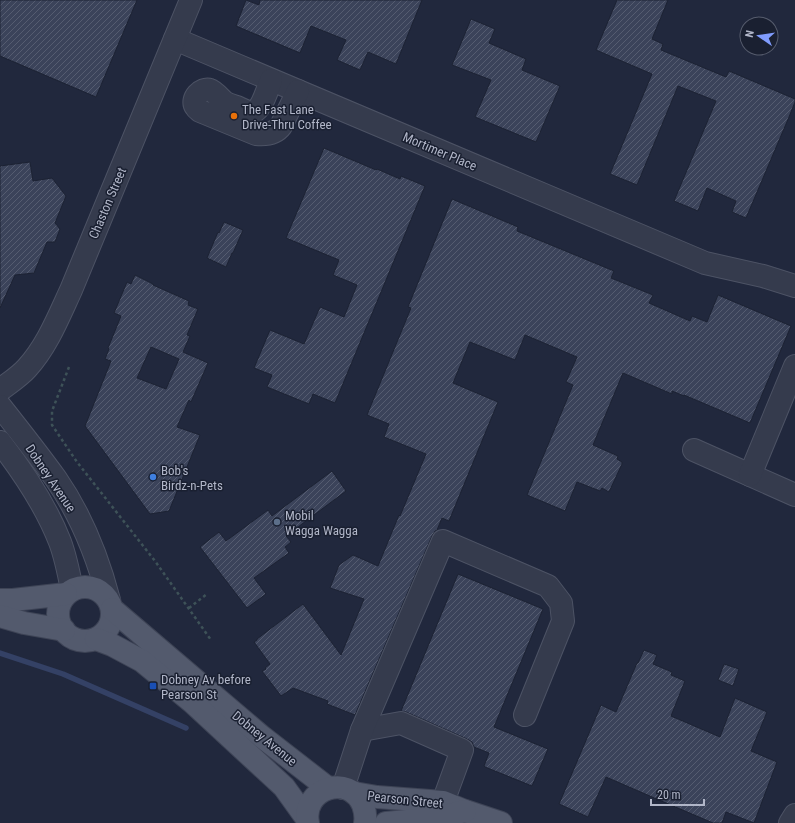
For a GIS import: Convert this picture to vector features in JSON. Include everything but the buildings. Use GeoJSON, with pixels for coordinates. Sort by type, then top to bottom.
{"type":"FeatureCollection","features":[{"type":"Feature","properties":{"kind":"main road"},"geometry":{"type":"LineString","coordinates":[[0,600],[13,600],[69,592],[80,587],[88,586],[104,593],[110,604],[112,618],[104,634],[85,641],[77,640],[64,630],[60,624],[59,608],[69,592]]}},
{"type":"Feature","properties":{"kind":"main road","name":"Dobney Avenue"},"geometry":{"type":"LineString","coordinates":[[110,604],[266,740],[341,789]]}},
{"type":"Feature","properties":{"kind":"main road"},"geometry":{"type":"LineString","coordinates":[[0,616],[24,623],[64,630]]}},
{"type":"Feature","properties":{"kind":"main road","name":"Dobney Avenue"},"geometry":{"type":"LineString","coordinates":[[96,638],[142,661],[192,702],[284,786],[307,821]]}},
{"type":"Feature","properties":{"kind":"main road"},"geometry":{"type":"LineString","coordinates":[[307,821],[307,811],[314,797],[321,791],[341,789],[361,800],[365,809],[365,823]]}},
{"type":"Feature","properties":{"kind":"main road","name":"Pearson Street"},"geometry":{"type":"LineString","coordinates":[[341,789],[377,797],[443,802],[501,823]]}},
{"type":"Feature","properties":{"kind":"main road"},"geometry":{"type":"LineString","coordinates":[[386,823],[438,818],[465,811]]}},
{"type":"Feature","properties":{"kind":"street","name":"Chaston Street"},"geometry":{"type":"LineString","coordinates":[[0,390],[26,369],[42,350],[56,324],[191,0]]}},
{"type":"Feature","properties":{"kind":"street","name":"Mortimer Place"},"geometry":{"type":"LineString","coordinates":[[175,39],[705,263],[763,276],[795,286]]}},
{"type":"Feature","properties":{"kind":"street"},"geometry":{"type":"LineString","coordinates":[[271,80],[261,104],[257,110],[253,112],[228,104],[209,89],[199,92],[196,96],[194,105],[200,111],[256,134],[262,135],[278,130],[282,126],[298,91]]}},
{"type":"Feature","properties":{"kind":"street"},"geometry":{"type":"LineString","coordinates":[[750,475],[795,366]]}},
{"type":"Feature","properties":{"kind":"street","name":"Dobney Avenue"},"geometry":{"type":"LineString","coordinates":[[0,406],[56,480],[71,504],[94,552],[110,604]]}},
{"type":"Feature","properties":{"kind":"street"},"geometry":{"type":"LineString","coordinates":[[0,442],[34,491],[49,518],[60,543],[67,565],[69,592]]}},
{"type":"Feature","properties":{"kind":"street"},"geometry":{"type":"LineString","coordinates":[[694,450],[795,494]]}},
{"type":"Feature","properties":{"kind":"street"},"geometry":{"type":"LineString","coordinates":[[341,789],[362,730],[443,541],[548,586],[561,603],[563,621],[525,715]]}},
{"type":"Feature","properties":{"kind":"street"},"geometry":{"type":"LineString","coordinates":[[362,730],[401,722],[462,750],[443,802]]}},
{"type":"Feature","properties":{"kind":"street"},"geometry":{"type":"LineString","coordinates":[[790,823],[795,815]]}},
{"type":"Feature","properties":{"kind":"path"},"geometry":{"type":"LineString","coordinates":[[69,367],[52,411],[52,425],[77,462],[155,561],[211,640]]}},
{"type":"Feature","properties":{"kind":"path"},"geometry":{"type":"LineString","coordinates":[[189,608],[207,594]]}},
{"type":"Feature","properties":{"kind":"waterway"},"geometry":{"type":"LineString","coordinates":[[0,653],[63,674],[186,728]]}},
{"type":"Feature","properties":{"kind":"place","name":"The Fast Lane Drive-Thru Coffee"},"geometry":{"type":"Point","coordinates":[234,116]}},
{"type":"Feature","properties":{"kind":"place","name":"Bob's Birdz-n-Pets"},"geometry":{"type":"Point","coordinates":[153,477]}},
{"type":"Feature","properties":{"kind":"place","name":"Mobil Wagga Wagga"},"geometry":{"type":"Point","coordinates":[277,522]}},
{"type":"Feature","properties":{"kind":"place","name":"Dobney Av before Pearson St"},"geometry":{"type":"Point","coordinates":[153,686]}}]}
